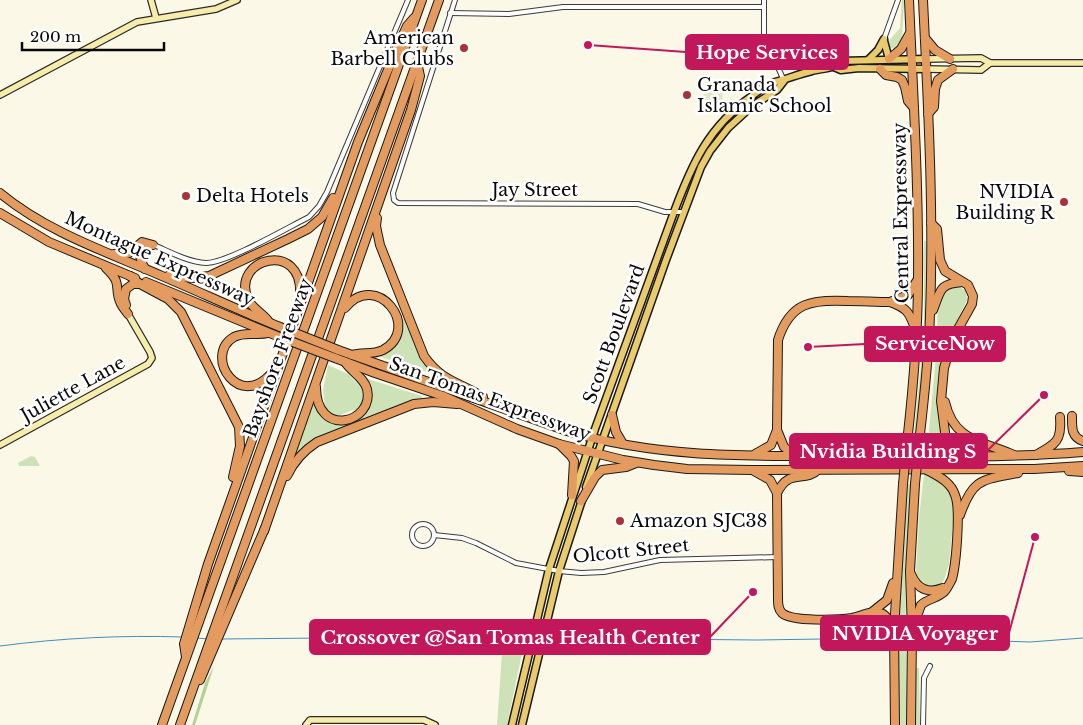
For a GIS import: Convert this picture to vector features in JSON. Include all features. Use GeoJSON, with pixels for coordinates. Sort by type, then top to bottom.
{"type":"FeatureCollection","features":[{"type":"Feature","properties":{"kind":"highway","name":"Bayshore Freeway"},"geometry":{"type":"LineString","coordinates":[[162,725],[186,659],[194,624],[422,0]]}},
{"type":"Feature","properties":{"kind":"highway","name":"Bayshore Freeway"},"geometry":{"type":"LineString","coordinates":[[180,725],[218,628],[439,0]]}},
{"type":"Feature","properties":{"kind":"highway","name":"Central Expressway"},"geometry":{"type":"LineString","coordinates":[[894,724],[896,572],[917,332],[918,279],[914,108],[909,0]]}},
{"type":"Feature","properties":{"kind":"highway","name":"Central Expressway"},"geometry":{"type":"LineString","coordinates":[[911,725],[912,633],[910,571],[915,484],[927,367],[930,315],[931,223],[926,59],[922,0]]}},
{"type":"Feature","properties":{"kind":"highway"},"geometry":{"type":"LineString","coordinates":[[208,564],[358,142],[400,41],[407,26],[416,16]]}},
{"type":"Feature","properties":{"kind":"highway"},"geometry":{"type":"LineString","coordinates":[[889,59],[902,49],[910,33]]}},
{"type":"Feature","properties":{"kind":"highway"},"geometry":{"type":"LineString","coordinates":[[925,38],[936,50],[950,58]]}},
{"type":"Feature","properties":{"kind":"highway"},"geometry":{"type":"LineString","coordinates":[[264,531],[411,110],[420,76],[417,61]]}},
{"type":"Feature","properties":{"kind":"highway"},"geometry":{"type":"LineString","coordinates":[[880,69],[886,74],[902,80],[908,101],[914,108]]}},
{"type":"Feature","properties":{"kind":"highway"},"geometry":{"type":"LineString","coordinates":[[928,114],[934,107],[935,89],[938,80],[953,69]]}},
{"type":"Feature","properties":{"kind":"highway"},"geometry":{"type":"LineString","coordinates":[[163,276],[192,278],[209,276],[308,229],[322,217],[331,204],[352,151],[358,142]]}},
{"type":"Feature","properties":{"kind":"highway","name":"Montague Expressway"},"geometry":{"type":"LineString","coordinates":[[0,193],[26,212],[57,230],[314,340]]}},
{"type":"Feature","properties":{"kind":"highway"},"geometry":{"type":"LineString","coordinates":[[382,197],[376,226],[380,246],[424,356],[438,373],[456,384],[483,396],[487,403]]}},
{"type":"Feature","properties":{"kind":"highway","name":"Montague Expressway"},"geometry":{"type":"LineString","coordinates":[[0,213],[49,242],[310,348]]}},
{"type":"Feature","properties":{"kind":"highway"},"geometry":{"type":"LineString","coordinates":[[930,457],[942,449],[946,440],[941,401],[944,368],[958,328],[972,304],[974,296],[964,282],[945,271],[940,260],[937,229],[931,223]]}},
{"type":"Feature","properties":{"kind":"highway"},"geometry":{"type":"LineString","coordinates":[[107,253],[127,254],[142,242],[153,245]]}},
{"type":"Feature","properties":{"kind":"highway"},"geometry":{"type":"LineString","coordinates":[[145,269],[140,253],[144,247],[153,245]]}},
{"type":"Feature","properties":{"kind":"highway"},"geometry":{"type":"LineString","coordinates":[[269,322],[252,305],[246,290],[248,276],[262,262],[279,260],[294,269],[299,281],[300,296],[297,310]]}},
{"type":"Feature","properties":{"kind":"highway"},"geometry":{"type":"LineString","coordinates":[[105,266],[116,278],[121,305],[128,314]]}},
{"type":"Feature","properties":{"kind":"highway"},"geometry":{"type":"LineString","coordinates":[[130,276],[140,284],[168,299],[186,318],[239,427],[238,458],[210,551],[194,624]]}},
{"type":"Feature","properties":{"kind":"highway"},"geometry":{"type":"LineString","coordinates":[[754,455],[771,445],[777,430],[778,340],[781,330],[792,314],[806,304],[823,300],[890,302],[908,295],[918,279]]}},
{"type":"Feature","properties":{"kind":"highway"},"geometry":{"type":"LineString","coordinates":[[930,315],[942,288],[949,284],[964,282]]}},
{"type":"Feature","properties":{"kind":"highway"},"geometry":{"type":"LineString","coordinates":[[128,314],[124,293],[129,286],[140,284]]}},
{"type":"Feature","properties":{"kind":"highway"},"geometry":{"type":"LineString","coordinates":[[339,318],[351,302],[358,297],[369,295],[376,296],[387,302],[397,315],[397,333],[388,346],[377,352],[351,355]]}},
{"type":"Feature","properties":{"kind":"highway"},"geometry":{"type":"LineString","coordinates":[[890,302],[908,311],[917,332]]}},
{"type":"Feature","properties":{"kind":"highway"},"geometry":{"type":"LineString","coordinates":[[273,334],[240,334],[232,338],[222,354],[223,366],[232,380],[241,385],[251,386],[264,381],[279,363]]}},
{"type":"Feature","properties":{"kind":"highway","name":"San Tomas Expressway"},"geometry":{"type":"LineString","coordinates":[[314,340],[351,355],[567,431],[623,444],[696,454],[795,456],[1035,456],[1083,452]]}},
{"type":"Feature","properties":{"kind":"highway","name":"San Tomas Expressway"},"geometry":{"type":"LineString","coordinates":[[310,348],[464,404],[517,429],[559,444],[637,463],[688,469],[752,470],[1034,470],[1083,466]]}},
{"type":"Feature","properties":{"kind":"highway"},"geometry":{"type":"LineString","coordinates":[[316,381],[317,401],[323,413],[328,417],[345,421],[356,416],[366,405],[367,392],[361,379],[349,369],[345,362]]}},
{"type":"Feature","properties":{"kind":"highway"},"geometry":{"type":"LineString","coordinates":[[942,388],[949,415],[961,433],[971,440],[1018,456]]}},
{"type":"Feature","properties":{"kind":"highway"},"geometry":{"type":"LineString","coordinates":[[218,628],[264,531],[288,473],[304,450],[317,442],[414,404],[433,402],[464,404]]}},
{"type":"Feature","properties":{"kind":"highway"},"geometry":{"type":"LineString","coordinates":[[612,415],[616,432],[623,444]]}},
{"type":"Feature","properties":{"kind":"highway"},"geometry":{"type":"LineString","coordinates":[[1072,416],[1074,435],[1083,441]]}},
{"type":"Feature","properties":{"kind":"highway"},"geometry":{"type":"LineString","coordinates":[[1035,456],[1058,441],[1061,430],[1060,417]]}},
{"type":"Feature","properties":{"kind":"highway"},"geometry":{"type":"LineString","coordinates":[[777,430],[784,447],[795,456]]}},
{"type":"Feature","properties":{"kind":"highway"},"geometry":{"type":"LineString","coordinates":[[559,444],[574,462],[572,495]]}},
{"type":"Feature","properties":{"kind":"highway"},"geometry":{"type":"LineString","coordinates":[[581,501],[602,470],[626,467],[637,463]]}},
{"type":"Feature","properties":{"kind":"highway"},"geometry":{"type":"LineString","coordinates":[[777,493],[784,482],[794,477],[813,475],[819,469]]}},
{"type":"Feature","properties":{"kind":"highway"},"geometry":{"type":"LineString","coordinates":[[912,633],[921,605],[942,594],[951,580],[958,519],[958,505],[952,488],[940,477],[926,469]]}},
{"type":"Feature","properties":{"kind":"highway"},"geometry":{"type":"LineString","coordinates":[[752,470],[770,480],[777,493],[778,606],[783,615],[790,618],[841,619],[872,612],[883,614],[894,630]]}},
{"type":"Feature","properties":{"kind":"highway"},"geometry":{"type":"LineString","coordinates":[[958,519],[970,491],[976,485],[992,478],[1034,470],[1083,472]]}},
{"type":"Feature","properties":{"kind":"highway"},"geometry":{"type":"LineString","coordinates":[[910,571],[914,580],[924,590],[935,591],[947,587]]}},
{"type":"Feature","properties":{"kind":"highway"},"geometry":{"type":"LineString","coordinates":[[872,612],[887,600],[896,572]]}},
{"type":"Feature","properties":{"kind":"main road"},"geometry":{"type":"LineString","coordinates":[[884,39],[889,59]]}},
{"type":"Feature","properties":{"kind":"main road"},"geometry":{"type":"LineString","coordinates":[[869,59],[878,50],[884,39]]}},
{"type":"Feature","properties":{"kind":"main road","name":"Scott Boulevard"},"geometry":{"type":"LineString","coordinates":[[512,725],[548,570],[572,495],[692,166],[714,132],[726,118],[745,100],[773,82],[784,81],[805,73],[834,67],[840,61],[926,59]]}},
{"type":"Feature","properties":{"kind":"main road","name":"Scott Boulevard"},"geometry":{"type":"LineString","coordinates":[[834,67],[841,70],[859,68],[926,69]]}},
{"type":"Feature","properties":{"kind":"main road","name":"Scott Boulevard"},"geometry":{"type":"LineString","coordinates":[[522,725],[559,571],[581,501],[683,212],[701,167],[720,137],[741,115],[777,90],[784,81]]}},
{"type":"Feature","properties":{"kind":"street"},"geometry":{"type":"LineString","coordinates":[[151,0],[156,18]]}},
{"type":"Feature","properties":{"kind":"street"},"geometry":{"type":"LineString","coordinates":[[0,95],[137,22],[216,9],[237,0]]}},
{"type":"Feature","properties":{"kind":"street"},"geometry":{"type":"LineString","coordinates":[[153,245],[192,260],[207,263],[223,259],[309,217],[320,206],[327,192],[408,0]]}},
{"type":"Feature","properties":{"kind":"street"},"geometry":{"type":"LineString","coordinates":[[455,0],[450,13],[509,14],[563,7],[764,7]]}},
{"type":"Feature","properties":{"kind":"street"},"geometry":{"type":"LineString","coordinates":[[764,0],[764,35],[784,81]]}},
{"type":"Feature","properties":{"kind":"street"},"geometry":{"type":"LineString","coordinates":[[884,39],[898,0]]}},
{"type":"Feature","properties":{"kind":"street","name":"Jay Street"},"geometry":{"type":"LineString","coordinates":[[450,13],[393,193],[394,200],[398,203],[638,204],[665,212],[683,212]]}},
{"type":"Feature","properties":{"kind":"street","name":"Scott Boulevard"},"geometry":{"type":"LineString","coordinates":[[926,59],[981,58],[990,63],[1083,63]]}},
{"type":"Feature","properties":{"kind":"street","name":"Scott Boulevard"},"geometry":{"type":"LineString","coordinates":[[926,69],[981,70],[990,63]]}},
{"type":"Feature","properties":{"kind":"street","name":"Juliette Lane"},"geometry":{"type":"LineString","coordinates":[[0,445],[148,364],[152,358],[150,352],[128,314]]}},
{"type":"Feature","properties":{"kind":"street","name":"Olcott Street"},"geometry":{"type":"LineString","coordinates":[[422,524],[429,526],[434,535],[432,542],[423,546],[414,542],[412,534],[422,524]]}},
{"type":"Feature","properties":{"kind":"street","name":"Olcott Street"},"geometry":{"type":"LineString","coordinates":[[434,535],[462,538],[516,563],[548,570],[581,573],[604,572],[660,560],[680,558],[778,557]]}},
{"type":"Feature","properties":{"kind":"street"},"geometry":{"type":"LineString","coordinates":[[923,725],[924,678],[930,666]]}},
{"type":"Feature","properties":{"kind":"street"},"geometry":{"type":"LineString","coordinates":[[308,723],[418,720],[428,721],[435,725]]}},
{"type":"Feature","properties":{"kind":"green space"},"geometry":{"type":"Polygon","coordinates":[[[902,0],[904,0],[902,41],[901,46],[894,49],[890,47],[889,41],[900,28],[902,0]]]}},
{"type":"Feature","properties":{"kind":"green space"},"geometry":{"type":"Polygon","coordinates":[[[704,89],[722,89],[723,100],[703,100],[704,89]]]}},
{"type":"Feature","properties":{"kind":"green space"},"geometry":{"type":"Polygon","coordinates":[[[924,241],[927,241],[928,256],[926,353],[916,442],[913,442],[924,334],[924,241]]]}},
{"type":"Feature","properties":{"kind":"green space"},"geometry":{"type":"Polygon","coordinates":[[[957,285],[966,291],[967,300],[946,344],[941,360],[938,390],[942,443],[933,450],[927,451],[936,355],[938,301],[948,287],[957,285]]]}},
{"type":"Feature","properties":{"kind":"green space"},"geometry":{"type":"Polygon","coordinates":[[[404,318],[418,350],[429,368],[427,372],[375,355],[385,352],[401,320],[404,318]]]}},
{"type":"Feature","properties":{"kind":"green space"},"geometry":{"type":"Polygon","coordinates":[[[328,365],[348,374],[357,383],[359,382],[363,392],[363,400],[358,409],[337,416],[325,407],[323,390],[328,365]]]}},
{"type":"Feature","properties":{"kind":"green space"},"geometry":{"type":"Polygon","coordinates":[[[365,378],[422,396],[422,401],[363,422],[360,418],[367,409],[371,399],[370,388],[365,378]]]}},
{"type":"Feature","properties":{"kind":"green space"},"geometry":{"type":"Polygon","coordinates":[[[312,401],[321,415],[335,423],[346,424],[346,427],[297,456],[293,455],[303,427],[310,415],[309,410],[312,401]]]}},
{"type":"Feature","properties":{"kind":"green space"},"geometry":{"type":"Polygon","coordinates":[[[31,456],[35,457],[40,466],[19,466],[18,463],[31,456]]]}},
{"type":"Feature","properties":{"kind":"green space"},"geometry":{"type":"Polygon","coordinates":[[[924,475],[932,476],[948,486],[955,504],[949,564],[940,586],[932,589],[925,587],[919,582],[916,572],[919,517],[924,475]]]}},
{"type":"Feature","properties":{"kind":"green space"},"geometry":{"type":"Polygon","coordinates":[[[906,484],[912,484],[905,571],[906,629],[898,629],[898,603],[906,484]]]}},
{"type":"Feature","properties":{"kind":"green space"},"geometry":{"type":"Polygon","coordinates":[[[898,648],[906,648],[907,725],[898,725],[898,648]]]}},
{"type":"Feature","properties":{"kind":"green space"},"geometry":{"type":"Polygon","coordinates":[[[502,653],[522,653],[507,725],[497,725],[502,653]]]}},
{"type":"Feature","properties":{"kind":"green space"},"geometry":{"type":"Polygon","coordinates":[[[214,666],[195,725],[192,725],[205,683],[214,666]]]}},
{"type":"Feature","properties":{"kind":"green space"},"geometry":{"type":"Polygon","coordinates":[[[914,668],[919,668],[920,725],[915,725],[914,668]]]}},
{"type":"Feature","properties":{"kind":"waterway"},"geometry":{"type":"LineString","coordinates":[[222,639],[530,636]]}},
{"type":"Feature","properties":{"kind":"waterway"},"geometry":{"type":"LineString","coordinates":[[0,646],[91,638],[183,637]]}},
{"type":"Feature","properties":{"kind":"waterway"},"geometry":{"type":"LineString","coordinates":[[197,638],[208,639]]}},
{"type":"Feature","properties":{"kind":"waterway"},"geometry":{"type":"LineString","coordinates":[[547,638],[757,640],[890,638]]}},
{"type":"Feature","properties":{"kind":"waterway"},"geometry":{"type":"LineString","coordinates":[[897,638],[908,638]]}},
{"type":"Feature","properties":{"kind":"waterway"},"geometry":{"type":"LineString","coordinates":[[914,638],[1030,642],[1083,638]]}},
{"type":"Feature","properties":{"kind":"place","name":"Hope Services"},"geometry":{"type":"Point","coordinates":[588,45]}},
{"type":"Feature","properties":{"kind":"place","name":"American Barbell Clubs"},"geometry":{"type":"Point","coordinates":[464,48]}},
{"type":"Feature","properties":{"kind":"place","name":"Granada Islamic School"},"geometry":{"type":"Point","coordinates":[687,95]}},
{"type":"Feature","properties":{"kind":"place","name":"Delta Hotels"},"geometry":{"type":"Point","coordinates":[186,196]}},
{"type":"Feature","properties":{"kind":"place","name":"NVIDIA Building R"},"geometry":{"type":"Point","coordinates":[1064,202]}},
{"type":"Feature","properties":{"kind":"place","name":"ServiceNow"},"geometry":{"type":"Point","coordinates":[808,347]}},
{"type":"Feature","properties":{"kind":"place","name":"Nvidia Building S"},"geometry":{"type":"Point","coordinates":[1044,395]}},
{"type":"Feature","properties":{"kind":"place","name":"Amazon SJC38"},"geometry":{"type":"Point","coordinates":[620,521]}},
{"type":"Feature","properties":{"kind":"place","name":"NVIDIA Voyager"},"geometry":{"type":"Point","coordinates":[1035,537]}},
{"type":"Feature","properties":{"kind":"place","name":"Crossover @San Tomas Health Center"},"geometry":{"type":"Point","coordinates":[753,592]}}]}
